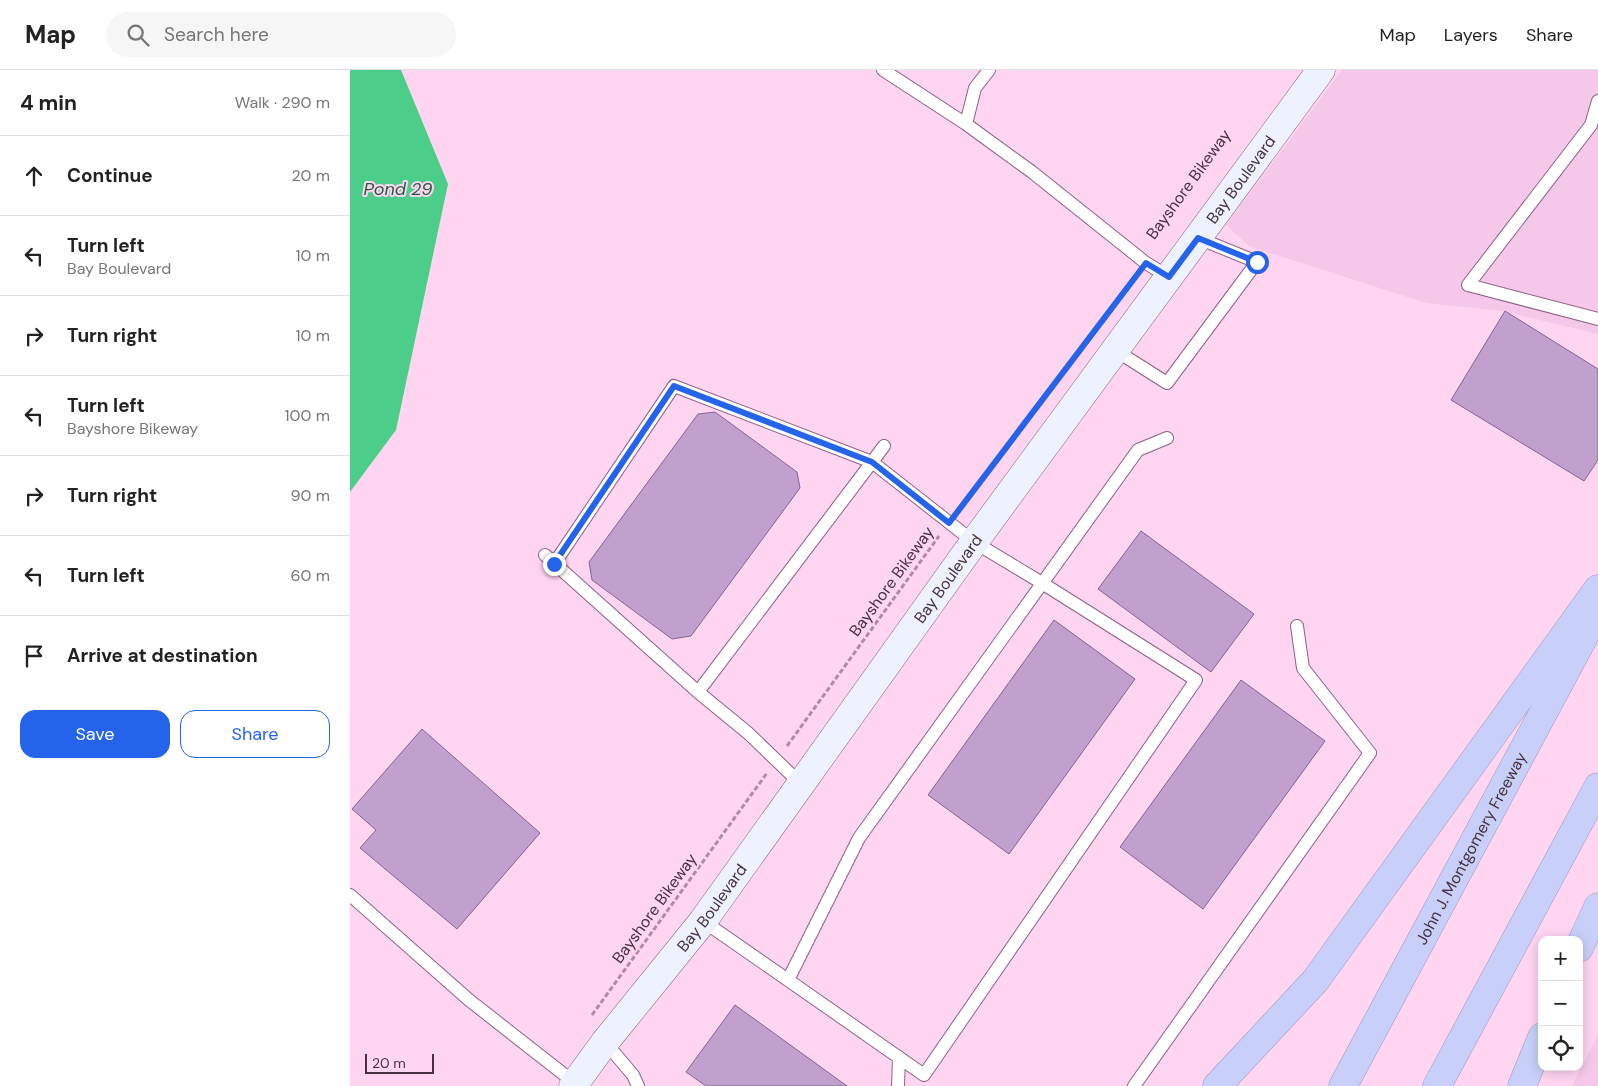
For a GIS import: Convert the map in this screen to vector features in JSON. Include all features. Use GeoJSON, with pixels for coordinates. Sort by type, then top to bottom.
{"type":"FeatureCollection","features":[{"type":"Feature","properties":{"kind":"highway"},"geometry":{"type":"LineString","coordinates":[[1217,1086],[1315,981],[1598,589]]}},
{"type":"Feature","properties":{"kind":"highway","name":"John J. Montgomery Freeway"},"geometry":{"type":"LineString","coordinates":[[1342,1086],[1598,610]]}},
{"type":"Feature","properties":{"kind":"highway"},"geometry":{"type":"LineString","coordinates":[[1437,1086],[1598,787]]}},
{"type":"Feature","properties":{"kind":"highway"},"geometry":{"type":"LineString","coordinates":[[1583,939],[1598,907]]}},
{"type":"Feature","properties":{"kind":"highway"},"geometry":{"type":"LineString","coordinates":[[1522,1086],[1538,1047]]}},
{"type":"Feature","properties":{"kind":"street","name":"Bay Boulevard"},"geometry":{"type":"LineString","coordinates":[[574,1085],[606,1042],[704,921],[974,542],[1320,70]]}},
{"type":"Feature","properties":{"kind":"lane"},"geometry":{"type":"LineString","coordinates":[[883,70],[966,124],[1032,172],[1146,263],[1169,277]]}},
{"type":"Feature","properties":{"kind":"lane"},"geometry":{"type":"LineString","coordinates":[[966,124],[975,88],[989,70]]}},
{"type":"Feature","properties":{"kind":"lane"},"geometry":{"type":"LineString","coordinates":[[1598,101],[1591,125],[1468,284],[1598,318]]}},
{"type":"Feature","properties":{"kind":"lane"},"geometry":{"type":"LineString","coordinates":[[1115,350],[1167,383],[1257,262],[1198,238]]}},
{"type":"Feature","properties":{"kind":"lane"},"geometry":{"type":"LineString","coordinates":[[704,921],[924,1075],[1196,680],[974,542],[872,462],[674,386],[549,559],[802,784]]}},
{"type":"Feature","properties":{"kind":"lane"},"geometry":{"type":"LineString","coordinates":[[788,980],[859,838],[1138,450],[1167,438]]}},
{"type":"Feature","properties":{"kind":"lane"},"geometry":{"type":"LineString","coordinates":[[698,692],[884,446]]}},
{"type":"Feature","properties":{"kind":"lane"},"geometry":{"type":"LineString","coordinates":[[1134,1086],[1370,753],[1303,668],[1297,626]]}},
{"type":"Feature","properties":{"kind":"lane"},"geometry":{"type":"LineString","coordinates":[[350,895],[469,1000],[574,1085]]}},
{"type":"Feature","properties":{"kind":"lane"},"geometry":{"type":"LineString","coordinates":[[606,1042],[634,1075],[638,1086]]}},
{"type":"Feature","properties":{"kind":"lane"},"geometry":{"type":"LineString","coordinates":[[898,1086],[899,1058]]}},
{"type":"Feature","properties":{"kind":"path","name":"Bayshore Bikeway"},"geometry":{"type":"LineString","coordinates":[[590,1018],[949,523],[1146,263]]}},
{"type":"Feature","properties":{"kind":"shaded area"},"geometry":{"type":"Polygon","coordinates":[[[1342,70],[1598,70],[1598,334],[1502,311],[1426,303],[1249,246],[1226,225],[1342,70]]]}},
{"type":"Feature","properties":{"kind":"shaded area"},"geometry":{"type":"Polygon","coordinates":[[[1598,1034],[1598,1086],[1573,1086],[1580,1071],[1583,1071],[1583,1064],[1598,1034]]]}},
{"type":"Feature","properties":{"kind":"water","name":"Pond 29"},"geometry":{"type":"Polygon","coordinates":[[[350,70],[401,70],[448,184],[396,430],[350,492],[350,70]]]}},
{"type":"Feature","properties":{"kind":"building"},"geometry":{"type":"Polygon","coordinates":[[[1505,311],[1598,369],[1598,460],[1584,481],[1451,400],[1505,311]]]}},
{"type":"Feature","properties":{"kind":"building"},"geometry":{"type":"Polygon","coordinates":[[[715,412],[797,472],[800,488],[691,636],[672,639],[592,580],[589,562],[698,414],[715,412]]]}},
{"type":"Feature","properties":{"kind":"building"},"geometry":{"type":"Polygon","coordinates":[[[1141,531],[1254,614],[1211,672],[1098,589],[1141,531]]]}},
{"type":"Feature","properties":{"kind":"building"},"geometry":{"type":"Polygon","coordinates":[[[1054,620],[1135,679],[1009,854],[928,795],[1054,620]]]}},
{"type":"Feature","properties":{"kind":"building"},"geometry":{"type":"Polygon","coordinates":[[[1241,680],[1325,741],[1203,909],[1120,847],[1241,680]]]}},
{"type":"Feature","properties":{"kind":"building"},"geometry":{"type":"Polygon","coordinates":[[[422,729],[540,833],[457,929],[360,848],[376,830],[352,809],[422,729]]]}},
{"type":"Feature","properties":{"kind":"building"},"geometry":{"type":"Polygon","coordinates":[[[735,1005],[847,1086],[706,1086],[686,1072],[735,1005]]]}},
{"type":"Feature","properties":{"kind":"route"},"geometry":{"type":"LineString","coordinates":[[554,564],[674,386],[872,462],[949,523],[1146,263],[1169,277],[1198,238],[1257,262]]}}]}
